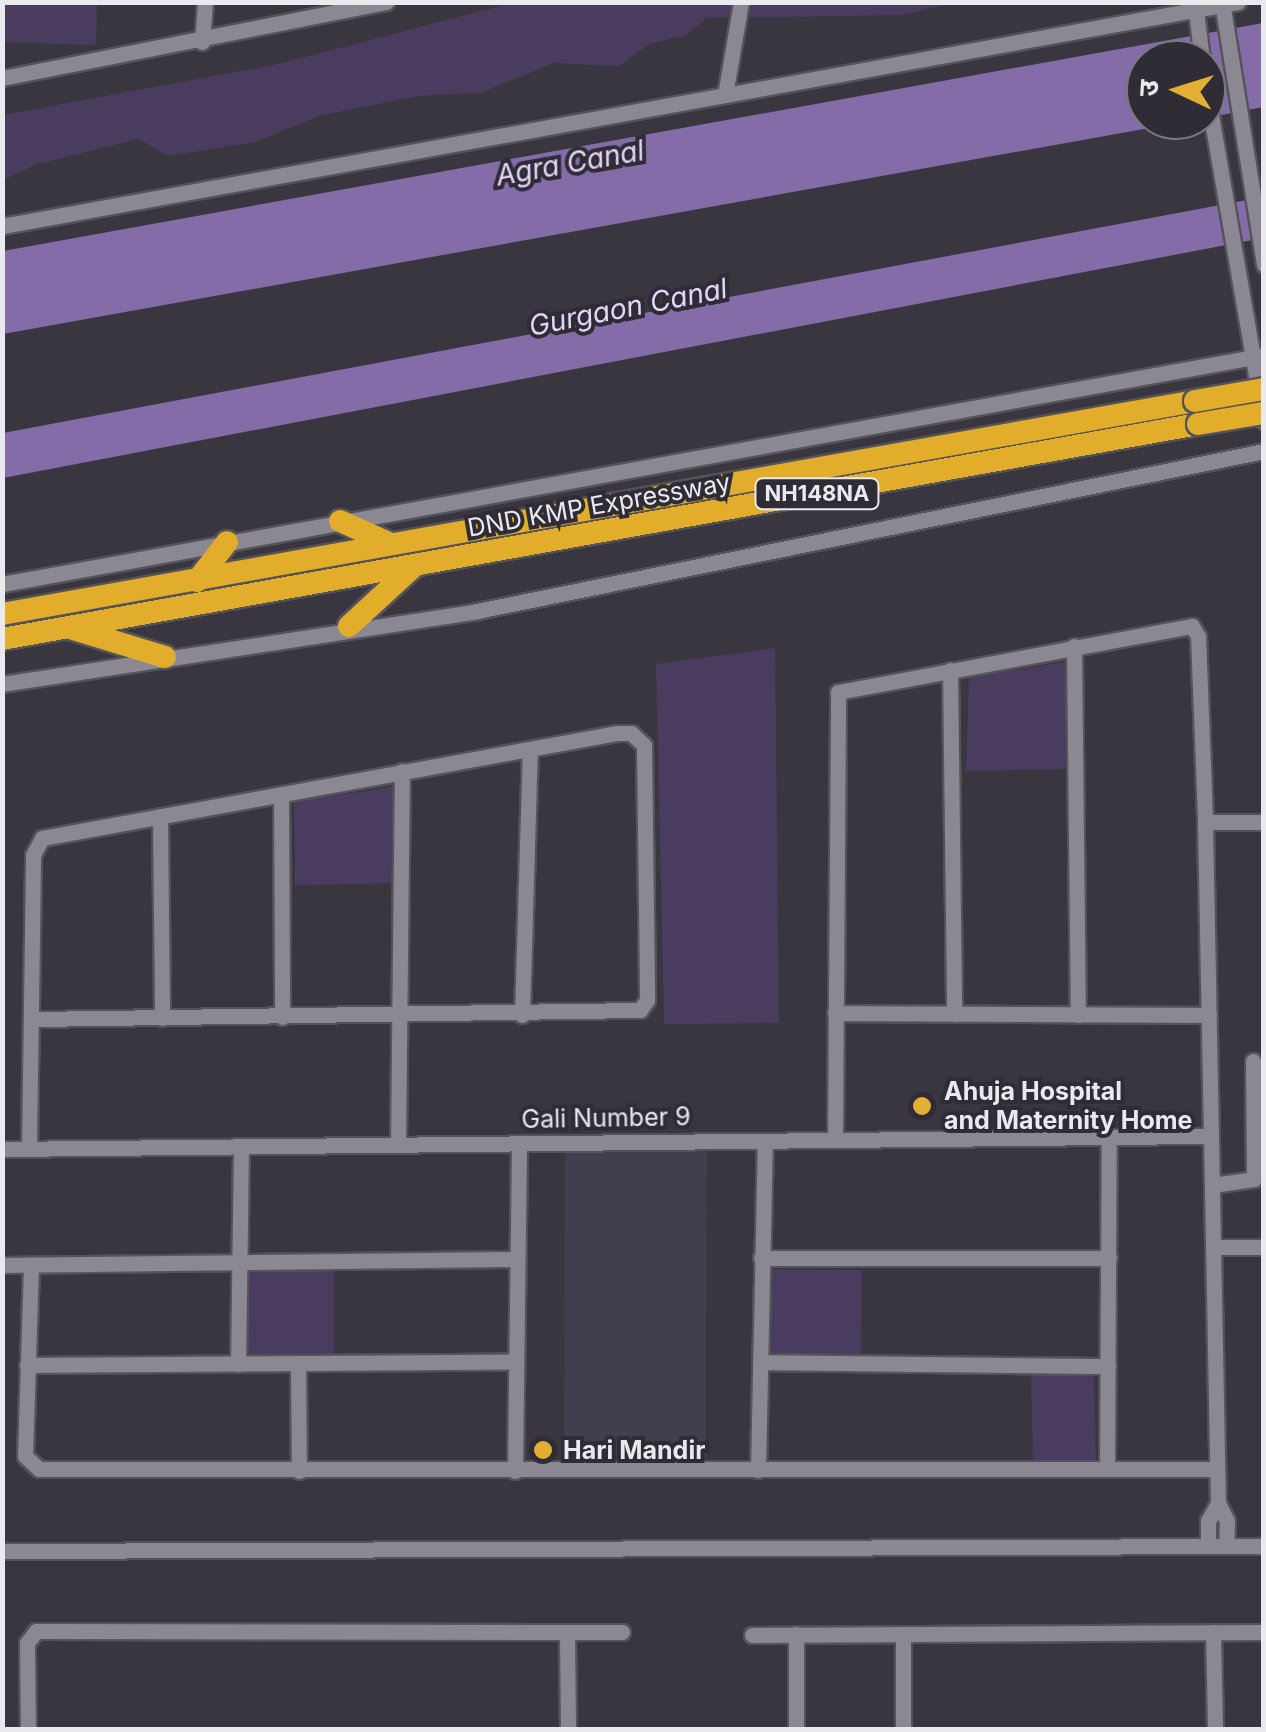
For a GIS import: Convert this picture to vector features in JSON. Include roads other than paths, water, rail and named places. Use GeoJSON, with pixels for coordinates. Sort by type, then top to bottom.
{"type":"FeatureCollection","features":[{"type":"Feature","properties":{"kind":"highway","name":"DND KMP Expressway"},"geometry":{"type":"LineString","coordinates":[[2,614],[1264,389]]}},
{"type":"Feature","properties":{"kind":"highway","name":"DND KMP Expressway"},"geometry":{"type":"LineString","coordinates":[[2,639],[1264,413]]}},
{"type":"Feature","properties":{"kind":"highway"},"geometry":{"type":"LineString","coordinates":[[340,522],[391,544]]}},
{"type":"Feature","properties":{"kind":"highway"},"geometry":{"type":"LineString","coordinates":[[197,581],[226,542]]}},
{"type":"Feature","properties":{"kind":"highway"},"geometry":{"type":"LineString","coordinates":[[349,626],[425,564]]}},
{"type":"Feature","properties":{"kind":"highway"},"geometry":{"type":"LineString","coordinates":[[68,628],[165,657]]}},
{"type":"Feature","properties":{"kind":"street"},"geometry":{"type":"LineString","coordinates":[[202,42],[205,2]]}},
{"type":"Feature","properties":{"kind":"street"},"geometry":{"type":"LineString","coordinates":[[306,21],[308,2]]}},
{"type":"Feature","properties":{"kind":"street"},"geometry":{"type":"LineString","coordinates":[[2,78],[202,42],[387,2]]}},
{"type":"Feature","properties":{"kind":"street"},"geometry":{"type":"LineString","coordinates":[[725,96],[742,2]]}},
{"type":"Feature","properties":{"kind":"street"},"geometry":{"type":"LineString","coordinates":[[2,226],[1195,14],[1227,4],[1225,25],[1262,259]]}},
{"type":"Feature","properties":{"kind":"street"},"geometry":{"type":"LineString","coordinates":[[1195,14],[1199,40]]}},
{"type":"Feature","properties":{"kind":"street"},"geometry":{"type":"LineString","coordinates":[[1215,140],[1234,258],[1257,356],[1264,421]]}},
{"type":"Feature","properties":{"kind":"street"},"geometry":{"type":"LineString","coordinates":[[2,584],[1257,356]]}},
{"type":"Feature","properties":{"kind":"street"},"geometry":{"type":"LineString","coordinates":[[2,684],[349,626],[496,607],[1264,451]]}},
{"type":"Feature","properties":{"kind":"street"},"geometry":{"type":"LineString","coordinates":[[835,1140],[835,698],[844,690],[1074,646],[1195,628],[1205,822],[1218,1503],[1227,1522],[1226,1546]]}},
{"type":"Feature","properties":{"kind":"street"},"geometry":{"type":"LineString","coordinates":[[1074,646],[1078,1015]]}},
{"type":"Feature","properties":{"kind":"street"},"geometry":{"type":"LineString","coordinates":[[950,670],[954,1014]]}},
{"type":"Feature","properties":{"kind":"street"},"geometry":{"type":"LineString","coordinates":[[29,1149],[36,844],[55,832],[616,733],[631,733],[644,745],[646,1000],[633,1013],[33,1019]]}},
{"type":"Feature","properties":{"kind":"street"},"geometry":{"type":"LineString","coordinates":[[522,1014],[530,749]]}},
{"type":"Feature","properties":{"kind":"street"},"geometry":{"type":"LineString","coordinates":[[398,1145],[402,771]]}},
{"type":"Feature","properties":{"kind":"street"},"geometry":{"type":"LineString","coordinates":[[281,794],[282,1017]]}},
{"type":"Feature","properties":{"kind":"street"},"geometry":{"type":"LineString","coordinates":[[160,816],[162,1018]]}},
{"type":"Feature","properties":{"kind":"street"},"geometry":{"type":"LineString","coordinates":[[1205,822],[1264,822]]}},
{"type":"Feature","properties":{"kind":"street"},"geometry":{"type":"LineString","coordinates":[[836,1014],[1209,1015]]}},
{"type":"Feature","properties":{"kind":"street"},"geometry":{"type":"LineString","coordinates":[[1212,1185],[1254,1179],[1253,1062]]}},
{"type":"Feature","properties":{"kind":"street","name":"Gali Number 9"},"geometry":{"type":"LineString","coordinates":[[2,1149],[1211,1136]]}},
{"type":"Feature","properties":{"kind":"street"},"geometry":{"type":"LineString","coordinates":[[1108,1469],[1110,1137]]}},
{"type":"Feature","properties":{"kind":"street"},"geometry":{"type":"LineString","coordinates":[[758,1470],[765,1141]]}},
{"type":"Feature","properties":{"kind":"street"},"geometry":{"type":"LineString","coordinates":[[515,1470],[518,1144]]}},
{"type":"Feature","properties":{"kind":"street"},"geometry":{"type":"LineString","coordinates":[[238,1364],[242,1147]]}},
{"type":"Feature","properties":{"kind":"street"},"geometry":{"type":"LineString","coordinates":[[1213,1247],[1264,1247]]}},
{"type":"Feature","properties":{"kind":"street"},"geometry":{"type":"LineString","coordinates":[[761,1258],[1109,1258]]}},
{"type":"Feature","properties":{"kind":"street"},"geometry":{"type":"LineString","coordinates":[[2,1265],[517,1260]]}},
{"type":"Feature","properties":{"kind":"street"},"geometry":{"type":"LineString","coordinates":[[32,1266],[25,1456],[31,1467],[299,1471],[1217,1469]]}},
{"type":"Feature","properties":{"kind":"street"},"geometry":{"type":"LineString","coordinates":[[27,1365],[516,1362]]}},
{"type":"Feature","properties":{"kind":"street"},"geometry":{"type":"LineString","coordinates":[[760,1362],[1108,1366]]}},
{"type":"Feature","properties":{"kind":"street"},"geometry":{"type":"LineString","coordinates":[[298,1364],[299,1471]]}},
{"type":"Feature","properties":{"kind":"street"},"geometry":{"type":"LineString","coordinates":[[1208,1546],[1208,1521],[1218,1503]]}},
{"type":"Feature","properties":{"kind":"street"},"geometry":{"type":"LineString","coordinates":[[2,1551],[1264,1546]]}},
{"type":"Feature","properties":{"kind":"street"},"geometry":{"type":"LineString","coordinates":[[28,1730],[27,1643],[36,1632],[622,1632]]}},
{"type":"Feature","properties":{"kind":"street"},"geometry":{"type":"LineString","coordinates":[[1213,1632],[1216,1730]]}},
{"type":"Feature","properties":{"kind":"street"},"geometry":{"type":"LineString","coordinates":[[752,1635],[1264,1632]]}},
{"type":"Feature","properties":{"kind":"street"},"geometry":{"type":"LineString","coordinates":[[567,1633],[568,1730]]}},
{"type":"Feature","properties":{"kind":"street"},"geometry":{"type":"LineString","coordinates":[[796,1634],[796,1730]]}},
{"type":"Feature","properties":{"kind":"street"},"geometry":{"type":"LineString","coordinates":[[903,1634],[903,1730]]}},
{"type":"Feature","properties":{"kind":"water"},"geometry":{"type":"Polygon","coordinates":[[[1263,23],[1263,107],[1226,114],[1226,40],[1169,40],[1263,23]]]}},
{"type":"Feature","properties":{"kind":"water","name":"Agra Canal"},"geometry":{"type":"Polygon","coordinates":[[[1126,48],[1126,132],[3,334],[3,251],[1126,48]]]}},
{"type":"Feature","properties":{"kind":"water"},"geometry":{"type":"Polygon","coordinates":[[[1263,197],[1263,238],[3,478],[3,433],[1263,197]]]}},
{"type":"Feature","properties":{"kind":"place","name":"Ahuja Hospital and Maternity Home"},"geometry":{"type":"Point","coordinates":[922,1106]}},
{"type":"Feature","properties":{"kind":"place","name":"Hari Mandir"},"geometry":{"type":"Point","coordinates":[543,1450]}},
{"type":"Feature","properties":{"kind":"water label","name":"Gurgaon Canal"},"geometry":{"type":"Point","coordinates":[628,307]}}]}
